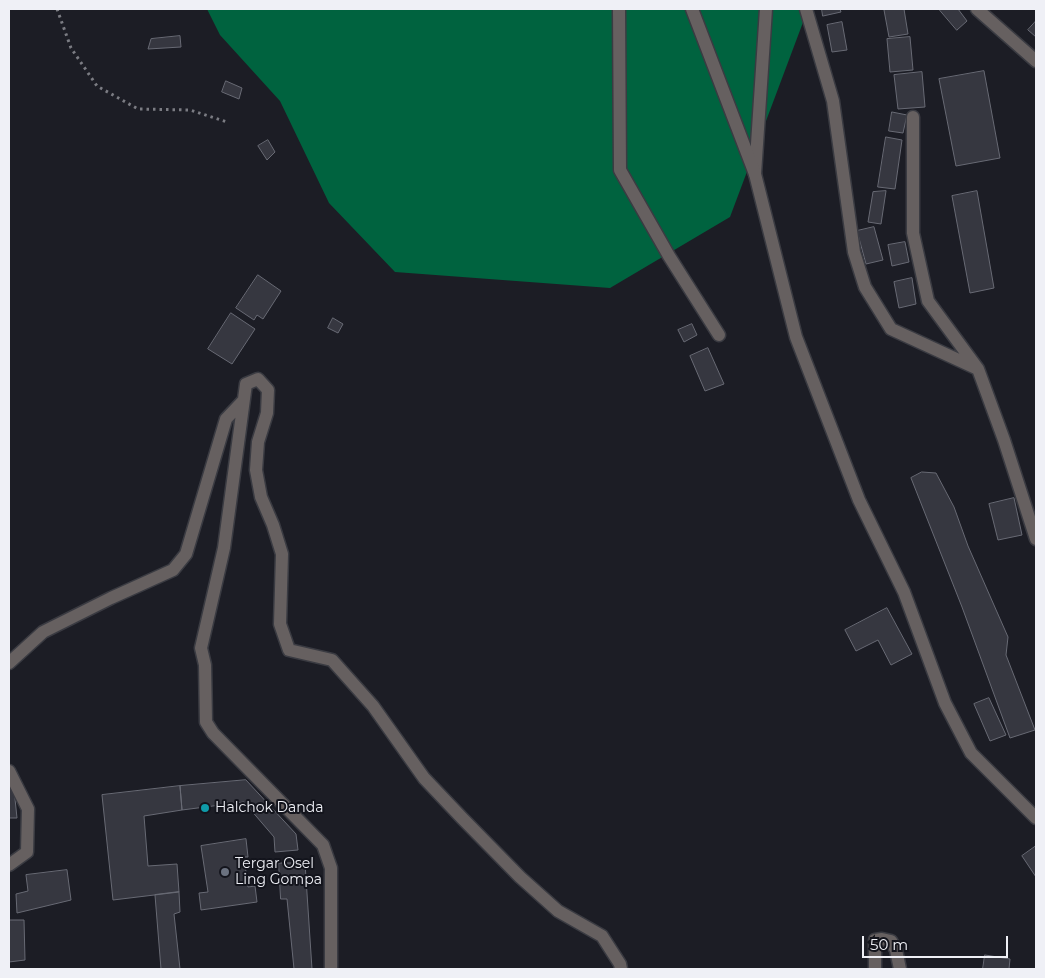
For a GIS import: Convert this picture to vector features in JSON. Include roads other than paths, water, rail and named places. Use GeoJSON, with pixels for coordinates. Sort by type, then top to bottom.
{"type":"FeatureCollection","features":[{"type":"Feature","properties":{"kind":"street"},"geometry":{"type":"LineString","coordinates":[[619,9],[620,170],[669,256],[720,335]]}},
{"type":"Feature","properties":{"kind":"street"},"geometry":{"type":"LineString","coordinates":[[692,9],[755,174],[796,337],[859,500],[904,592],[945,703],[971,753],[1036,818]]}},
{"type":"Feature","properties":{"kind":"street"},"geometry":{"type":"LineString","coordinates":[[755,174],[766,9]]}},
{"type":"Feature","properties":{"kind":"street"},"geometry":{"type":"LineString","coordinates":[[806,9],[833,102],[854,252],[865,287],[890,329],[978,369]]}},
{"type":"Feature","properties":{"kind":"street"},"geometry":{"type":"LineString","coordinates":[[977,9],[1036,61]]}},
{"type":"Feature","properties":{"kind":"street"},"geometry":{"type":"LineString","coordinates":[[913,117],[913,233],[928,301],[978,369],[1004,440],[1036,539]]}},
{"type":"Feature","properties":{"kind":"street"},"geometry":{"type":"LineString","coordinates":[[331,969],[331,868],[323,846],[214,733],[206,722],[205,665],[201,648],[224,548],[246,384],[258,379],[268,390],[267,413],[258,442],[256,470],[261,497],[273,525],[282,554],[280,624],[290,650],[332,660],[373,706],[424,778],[520,877],[558,911],[602,936],[620,964],[621,969]]}},
{"type":"Feature","properties":{"kind":"street"},"geometry":{"type":"LineString","coordinates":[[9,663],[43,632],[173,570],[186,554],[226,419],[243,402]]}},
{"type":"Feature","properties":{"kind":"street"},"geometry":{"type":"LineString","coordinates":[[9,771],[28,810],[27,852],[9,865]]}},
{"type":"Feature","properties":{"kind":"street"},"geometry":{"type":"LineString","coordinates":[[875,969],[875,940],[882,939],[891,941],[896,950],[900,969]]}},
{"type":"Feature","properties":{"kind":"place","name":"Halchok Danda"},"geometry":{"type":"Point","coordinates":[205,808]}},
{"type":"Feature","properties":{"kind":"place","name":"Tergar Osel Ling Gompa"},"geometry":{"type":"Point","coordinates":[225,872]}}]}
